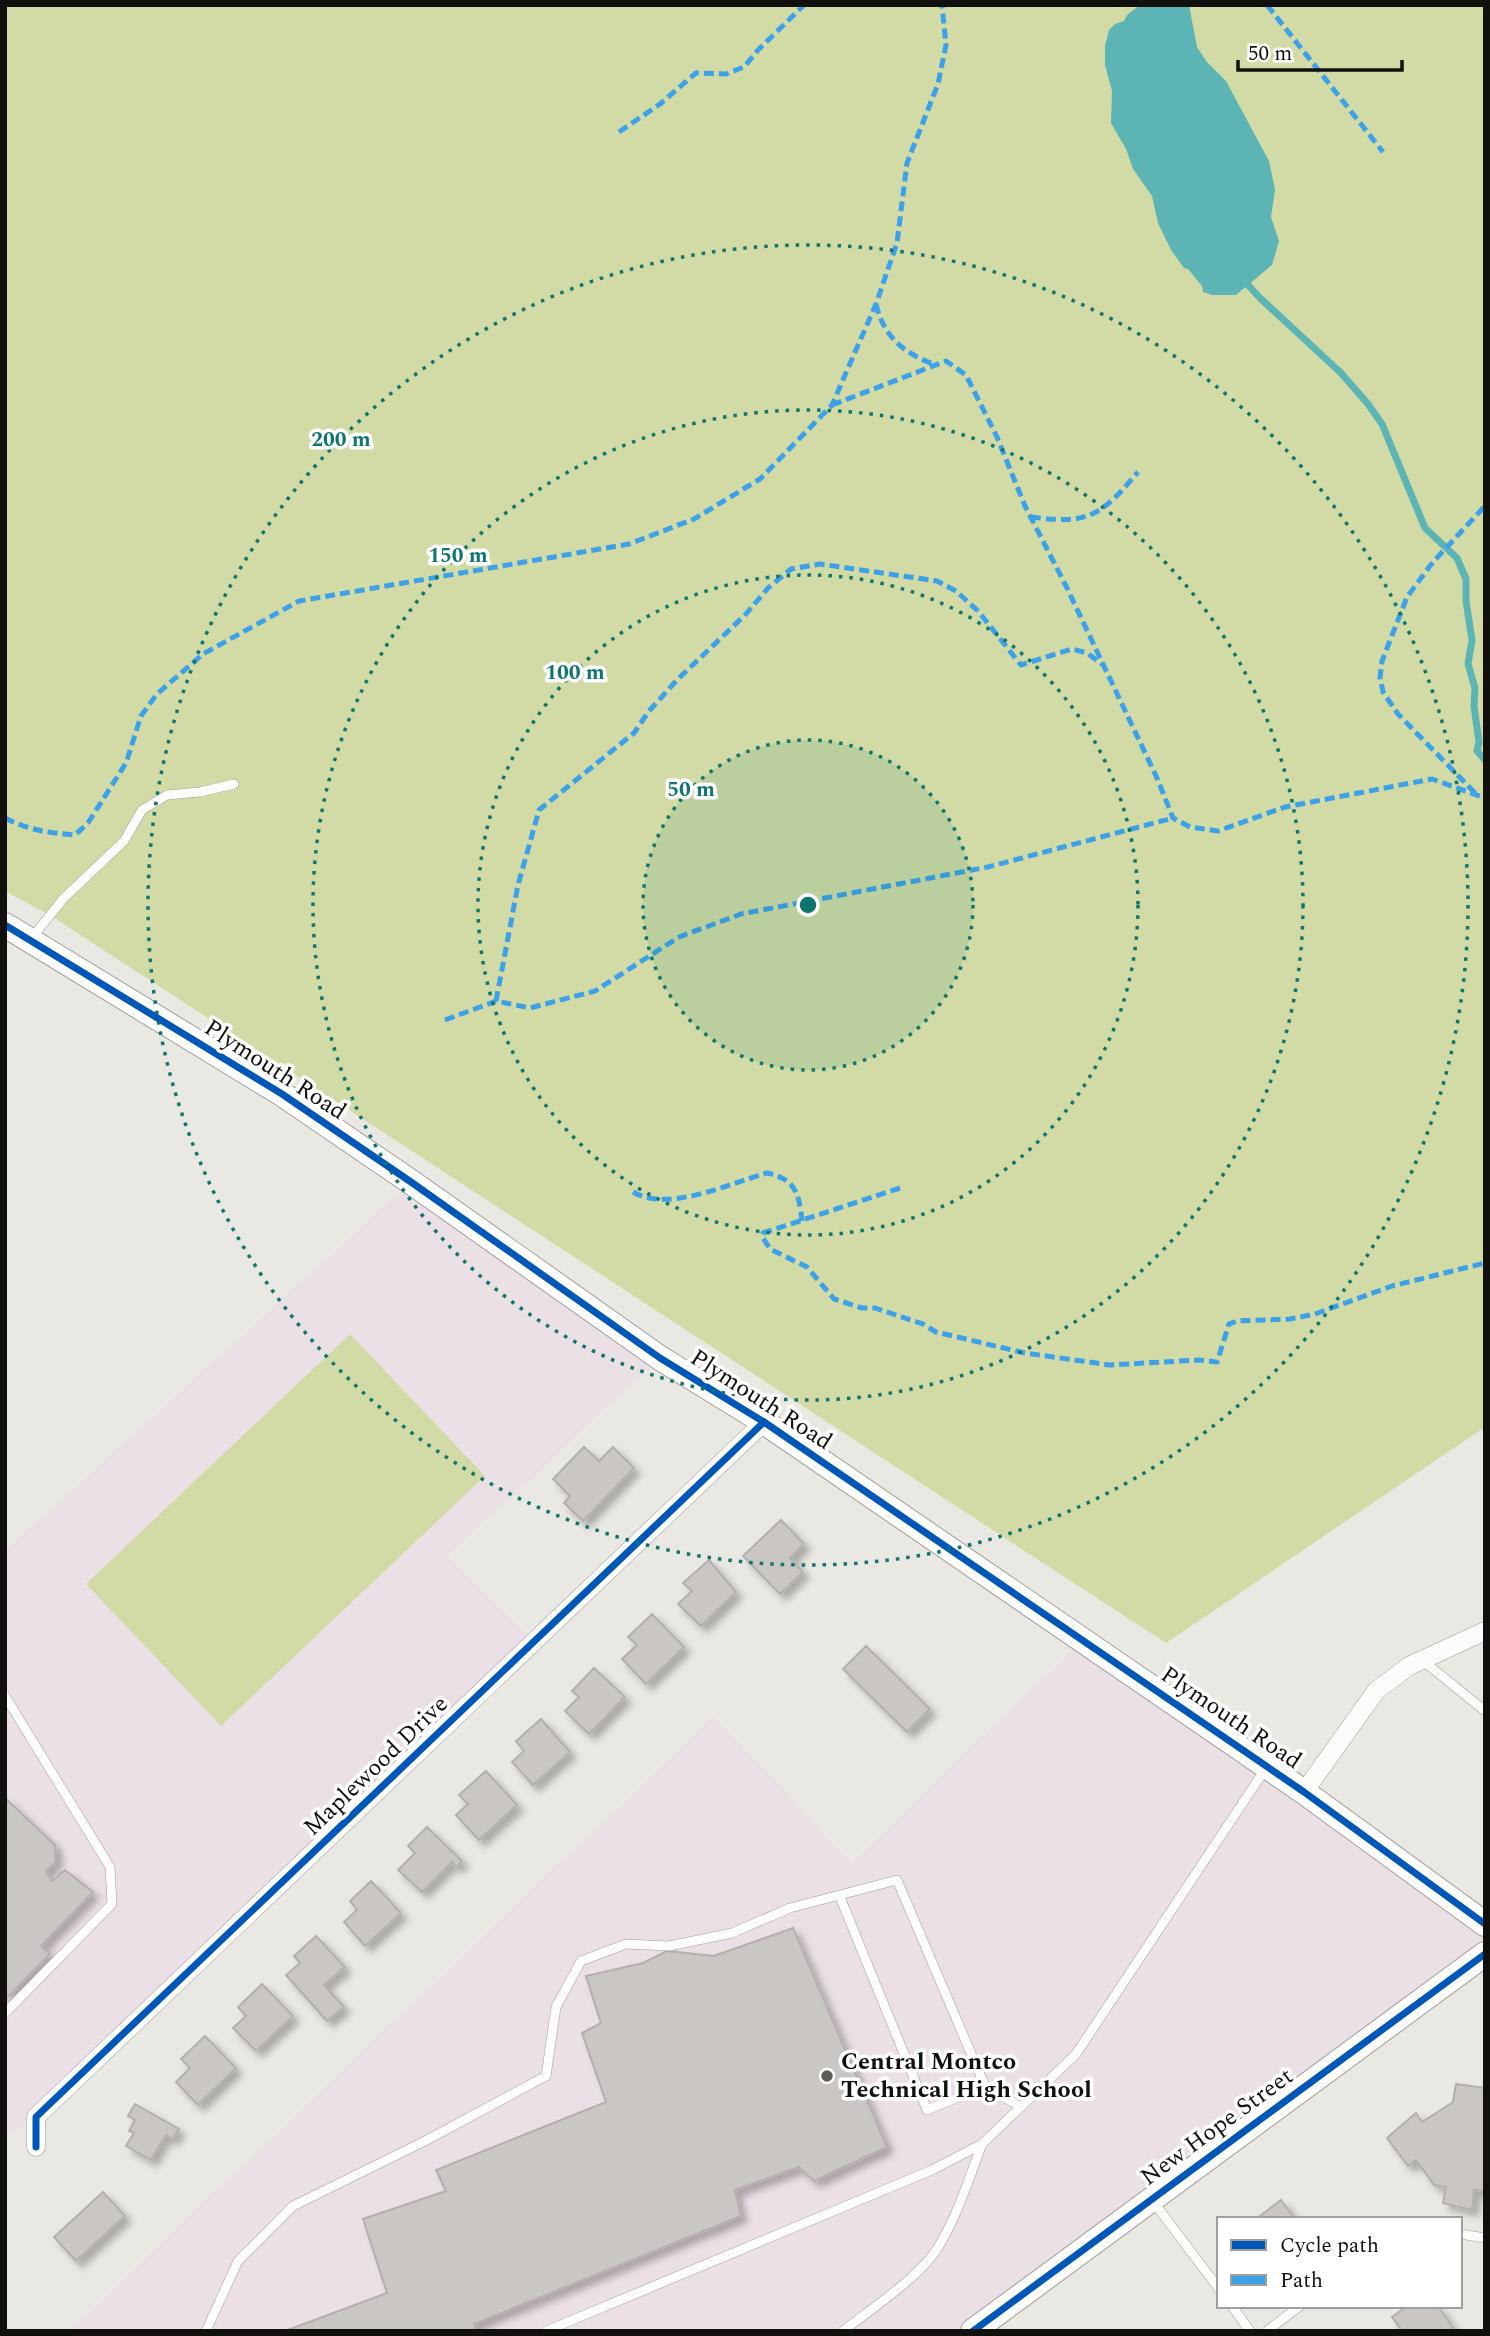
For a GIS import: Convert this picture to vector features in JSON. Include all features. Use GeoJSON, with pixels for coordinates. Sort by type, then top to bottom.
{"type":"FeatureCollection","features":[{"type":"Feature","properties":{"kind":"street","name":"Plymouth Road"},"geometry":{"type":"LineString","coordinates":[[5,925],[282,1094],[660,1358],[764,1422],[1304,1792],[1485,1924]]}},
{"type":"Feature","properties":{"kind":"street","name":"Maplewood Drive"},"geometry":{"type":"LineString","coordinates":[[36,2147],[36,2117],[764,1422]]}},
{"type":"Feature","properties":{"kind":"street"},"geometry":{"type":"LineString","coordinates":[[1304,1792],[1376,1691],[1409,1666],[1485,1632]]}},
{"type":"Feature","properties":{"kind":"street","name":"New Hope Street"},"geometry":{"type":"LineString","coordinates":[[973,2331],[1485,1954]]}},
{"type":"Feature","properties":{"kind":"lane"},"geometry":{"type":"LineString","coordinates":[[30,940],[63,899],[124,841],[142,810],[167,795],[200,792],[234,784]]}},
{"type":"Feature","properties":{"kind":"lane"},"geometry":{"type":"LineString","coordinates":[[1422,1660],[1485,1711]]}},
{"type":"Feature","properties":{"kind":"lane"},"geometry":{"type":"LineString","coordinates":[[5,1696],[110,1867],[112,1903],[5,2013]]}},
{"type":"Feature","properties":{"kind":"lane"},"geometry":{"type":"LineString","coordinates":[[546,2331],[932,2170],[982,2144],[1076,2054],[1267,1767]]}},
{"type":"Feature","properties":{"kind":"lane"},"geometry":{"type":"LineString","coordinates":[[206,2331],[238,2260],[293,2206],[425,2141],[546,2076],[556,2007],[581,1961],[626,1944],[669,1945],[732,1933],[790,1908],[897,1880],[985,2086],[1021,2107]]}},
{"type":"Feature","properties":{"kind":"lane"},"geometry":{"type":"LineString","coordinates":[[840,1897],[926,2110],[985,2086]]}},
{"type":"Feature","properties":{"kind":"lane"},"geometry":{"type":"LineString","coordinates":[[843,2331],[902,2285],[936,2250],[962,2197],[982,2144]]}},
{"type":"Feature","properties":{"kind":"lane"},"geometry":{"type":"LineString","coordinates":[[1151,2199],[1217,2286]]}},
{"type":"Feature","properties":{"kind":"lane"},"geometry":{"type":"LineString","coordinates":[[1462,2234],[1485,2238]]}},
{"type":"Feature","properties":{"kind":"lane"},"geometry":{"type":"LineString","coordinates":[[1233,2308],[1250,2331]]}},
{"type":"Feature","properties":{"kind":"lane"},"geometry":{"type":"LineString","coordinates":[[1267,2331],[1297,2308]]}},
{"type":"Feature","properties":{"kind":"shaded area"},"geometry":{"type":"Polygon","coordinates":[[[411,1182],[660,1358],[447,1557],[534,1641],[36,2117],[5,2136],[5,1551],[411,1182]]]}},
{"type":"Feature","properties":{"kind":"shaded area","name":"Central Montco Technical High School"},"geometry":{"type":"Polygon","coordinates":[[[1082,1640],[1485,1924],[1485,1954],[973,2331],[69,2331],[714,1716],[852,1863],[1082,1640]]]}},
{"type":"Feature","properties":{"kind":"green space"},"geometry":{"type":"Polygon","coordinates":[[[5,5],[1485,5],[1485,1427],[1166,1643],[53,917],[5,891],[5,5]]]}},
{"type":"Feature","properties":{"kind":"green space"},"geometry":{"type":"Polygon","coordinates":[[[350,1334],[485,1476],[221,1726],[86,1584],[350,1334]]]}},
{"type":"Feature","properties":{"kind":"water"},"geometry":{"type":"Polygon","coordinates":[[[1140,5],[1189,5],[1197,47],[1207,62],[1226,81],[1269,161],[1275,190],[1271,217],[1279,241],[1272,265],[1236,295],[1212,295],[1203,292],[1202,286],[1188,269],[1184,268],[1171,250],[1158,223],[1152,196],[1133,169],[1126,149],[1111,123],[1112,91],[1105,65],[1105,46],[1109,30],[1124,21],[1127,15],[1140,5]]]}},
{"type":"Feature","properties":{"kind":"building"},"geometry":{"type":"Polygon","coordinates":[[[584,1447],[599,1461],[613,1447],[634,1468],[583,1521],[564,1503],[570,1496],[553,1479],[584,1447]]]}},
{"type":"Feature","properties":{"kind":"building"},"geometry":{"type":"Polygon","coordinates":[[[781,1520],[804,1544],[790,1558],[803,1572],[780,1594],[743,1556],[781,1520]]]}},
{"type":"Feature","properties":{"kind":"building"},"geometry":{"type":"Polygon","coordinates":[[[709,1560],[736,1592],[701,1626],[678,1604],[692,1591],[683,1583],[709,1560]]]}},
{"type":"Feature","properties":{"kind":"building"},"geometry":{"type":"Polygon","coordinates":[[[652,1614],[684,1647],[646,1684],[622,1659],[637,1645],[628,1637],[652,1614]]]}},
{"type":"Feature","properties":{"kind":"building"},"geometry":{"type":"Polygon","coordinates":[[[866,1646],[930,1709],[907,1732],[843,1669],[866,1646]]]}},
{"type":"Feature","properties":{"kind":"building"},"geometry":{"type":"Polygon","coordinates":[[[594,1668],[625,1697],[589,1734],[565,1711],[579,1697],[572,1691],[594,1668]]]}},
{"type":"Feature","properties":{"kind":"building"},"geometry":{"type":"Polygon","coordinates":[[[541,1719],[570,1752],[533,1785],[512,1762],[524,1751],[516,1741],[541,1719]]]}},
{"type":"Feature","properties":{"kind":"building"},"geometry":{"type":"Polygon","coordinates":[[[486,1771],[517,1805],[479,1840],[456,1815],[468,1804],[459,1795],[486,1771]]]}},
{"type":"Feature","properties":{"kind":"building"},"geometry":{"type":"Polygon","coordinates":[[[5,1798],[55,1845],[56,1862],[46,1871],[52,1881],[65,1870],[93,1892],[41,1946],[50,1954],[5,2000],[5,1798]]]}},
{"type":"Feature","properties":{"kind":"building"},"geometry":{"type":"Polygon","coordinates":[[[427,1827],[462,1861],[457,1867],[452,1862],[422,1892],[398,1870],[415,1853],[408,1846],[427,1827]]]}},
{"type":"Feature","properties":{"kind":"building"},"geometry":{"type":"Polygon","coordinates":[[[371,1881],[401,1913],[365,1946],[344,1922],[357,1910],[350,1901],[371,1881]]]}},
{"type":"Feature","properties":{"kind":"building"},"geometry":{"type":"Polygon","coordinates":[[[793,1928],[887,2147],[814,2181],[799,2167],[735,2190],[741,2216],[474,2324],[476,2331],[285,2331],[387,2293],[363,2219],[446,2191],[436,2170],[606,2102],[582,2033],[601,2023],[586,1976],[643,1963],[667,1951],[714,1956],[793,1928]]]}},
{"type":"Feature","properties":{"kind":"building"},"geometry":{"type":"Polygon","coordinates":[[[316,1936],[345,1967],[324,1985],[344,2007],[327,2021],[286,1975],[300,1963],[294,1956],[316,1936]]]}},
{"type":"Feature","properties":{"kind":"building"},"geometry":{"type":"Polygon","coordinates":[[[262,1984],[293,2016],[256,2051],[233,2028],[246,2016],[238,2007],[262,1984]]]}},
{"type":"Feature","properties":{"kind":"building"},"geometry":{"type":"Polygon","coordinates":[[[205,2036],[236,2068],[198,2105],[176,2082],[190,2068],[181,2059],[205,2036]]]}},
{"type":"Feature","properties":{"kind":"building"},"geometry":{"type":"Polygon","coordinates":[[[1456,2084],[1485,2088],[1485,2191],[1474,2190],[1472,2210],[1443,2203],[1446,2187],[1434,2185],[1416,2160],[1408,2166],[1387,2138],[1416,2113],[1422,2122],[1453,2102],[1456,2084]]]}},
{"type":"Feature","properties":{"kind":"building"},"geometry":{"type":"Polygon","coordinates":[[[135,2104],[179,2129],[173,2139],[166,2135],[151,2160],[126,2146],[134,2133],[129,2131],[135,2120],[128,2116],[135,2104]]]}},
{"type":"Feature","properties":{"kind":"building"},"geometry":{"type":"Polygon","coordinates":[[[103,2192],[125,2216],[76,2261],[54,2237],[103,2192]]]}},
{"type":"Feature","properties":{"kind":"building"},"geometry":{"type":"Polygon","coordinates":[[[1281,2200],[1294,2217],[1259,2217],[1281,2200]]]}},
{"type":"Feature","properties":{"kind":"building"},"geometry":{"type":"Polygon","coordinates":[[[1404,2308],[1439,2308],[1455,2331],[1402,2331],[1392,2317],[1404,2308]]]}},
{"type":"Feature","properties":{"kind":"waterway"},"geometry":{"type":"LineString","coordinates":[[1246,275],[1248,285],[1260,298],[1341,373],[1368,404],[1382,424],[1425,528],[1457,558],[1466,579],[1466,601],[1472,640],[1468,664],[1475,688],[1474,706],[1479,742],[1477,751],[1485,760]]}},
{"type":"Feature","properties":{"kind":"marked path"},"geometry":{"type":"LineString","coordinates":[[619,132],[660,104],[696,73],[726,74],[744,67],[804,5]]}},
{"type":"Feature","properties":{"kind":"marked path"},"geometry":{"type":"LineString","coordinates":[[5,818],[39,830],[75,835],[88,823],[126,763],[141,716],[157,694],[203,654],[299,601],[629,544],[694,519],[760,479],[832,405],[876,304],[897,243],[907,163],[938,84],[946,45],[942,5]]}},
{"type":"Feature","properties":{"kind":"marked path"},"geometry":{"type":"LineString","coordinates":[[1267,5],[1383,152]]}},
{"type":"Feature","properties":{"kind":"marked path"},"geometry":{"type":"LineString","coordinates":[[876,304],[884,326],[897,343],[915,356],[936,365]]}},
{"type":"Feature","properties":{"kind":"marked path"},"geometry":{"type":"LineString","coordinates":[[832,405],[946,361],[966,375],[997,437],[1025,506],[1157,778],[1173,818],[1190,827],[1218,831],[1285,807],[1432,779],[1485,798]]}},
{"type":"Feature","properties":{"kind":"marked path"},"geometry":{"type":"LineString","coordinates":[[1031,517],[1067,519],[1095,513],[1109,503],[1138,472]]}},
{"type":"Feature","properties":{"kind":"marked path"},"geometry":{"type":"LineString","coordinates":[[1475,793],[1398,714],[1383,692],[1380,677],[1382,661],[1407,597],[1433,562],[1485,506]]}},
{"type":"Feature","properties":{"kind":"marked path"},"geometry":{"type":"LineString","coordinates":[[496,1001],[518,885],[539,810],[634,733],[649,711],[677,680],[746,614],[768,588],[791,569],[820,564],[937,581],[956,591],[978,611],[1021,665],[1072,649],[1087,653],[1103,665]]}},
{"type":"Feature","properties":{"kind":"marked path"},"geometry":{"type":"LineString","coordinates":[[445,1020],[496,1001],[530,1008],[595,991],[679,937],[741,914],[988,867],[1173,818]]}},
{"type":"Feature","properties":{"kind":"marked path"},"geometry":{"type":"LineString","coordinates":[[633,1192],[647,1198],[681,1198],[767,1173],[784,1179],[794,1189],[802,1221]]}},
{"type":"Feature","properties":{"kind":"marked path"},"geometry":{"type":"LineString","coordinates":[[900,1188],[763,1233],[763,1238],[770,1249],[807,1267],[834,1299],[862,1308],[875,1308],[923,1324],[936,1332],[1025,1353],[1110,1365],[1199,1360],[1217,1362],[1229,1324],[1237,1321],[1290,1319],[1315,1314],[1392,1286],[1485,1263]]}},
{"type":"Feature","properties":{"kind":"cycle path"},"geometry":{"type":"LineString","coordinates":[[5,925],[282,1094],[660,1358],[764,1422],[1304,1792],[1485,1924]]}},
{"type":"Feature","properties":{"kind":"cycle path"},"geometry":{"type":"LineString","coordinates":[[36,2147],[36,2117],[764,1422]]}},
{"type":"Feature","properties":{"kind":"cycle path"},"geometry":{"type":"LineString","coordinates":[[973,2331],[1485,1954]]}},
{"type":"Feature","properties":{"kind":"place","name":"Central Montco Technical High School"},"geometry":{"type":"Point","coordinates":[827,2076]}}]}
